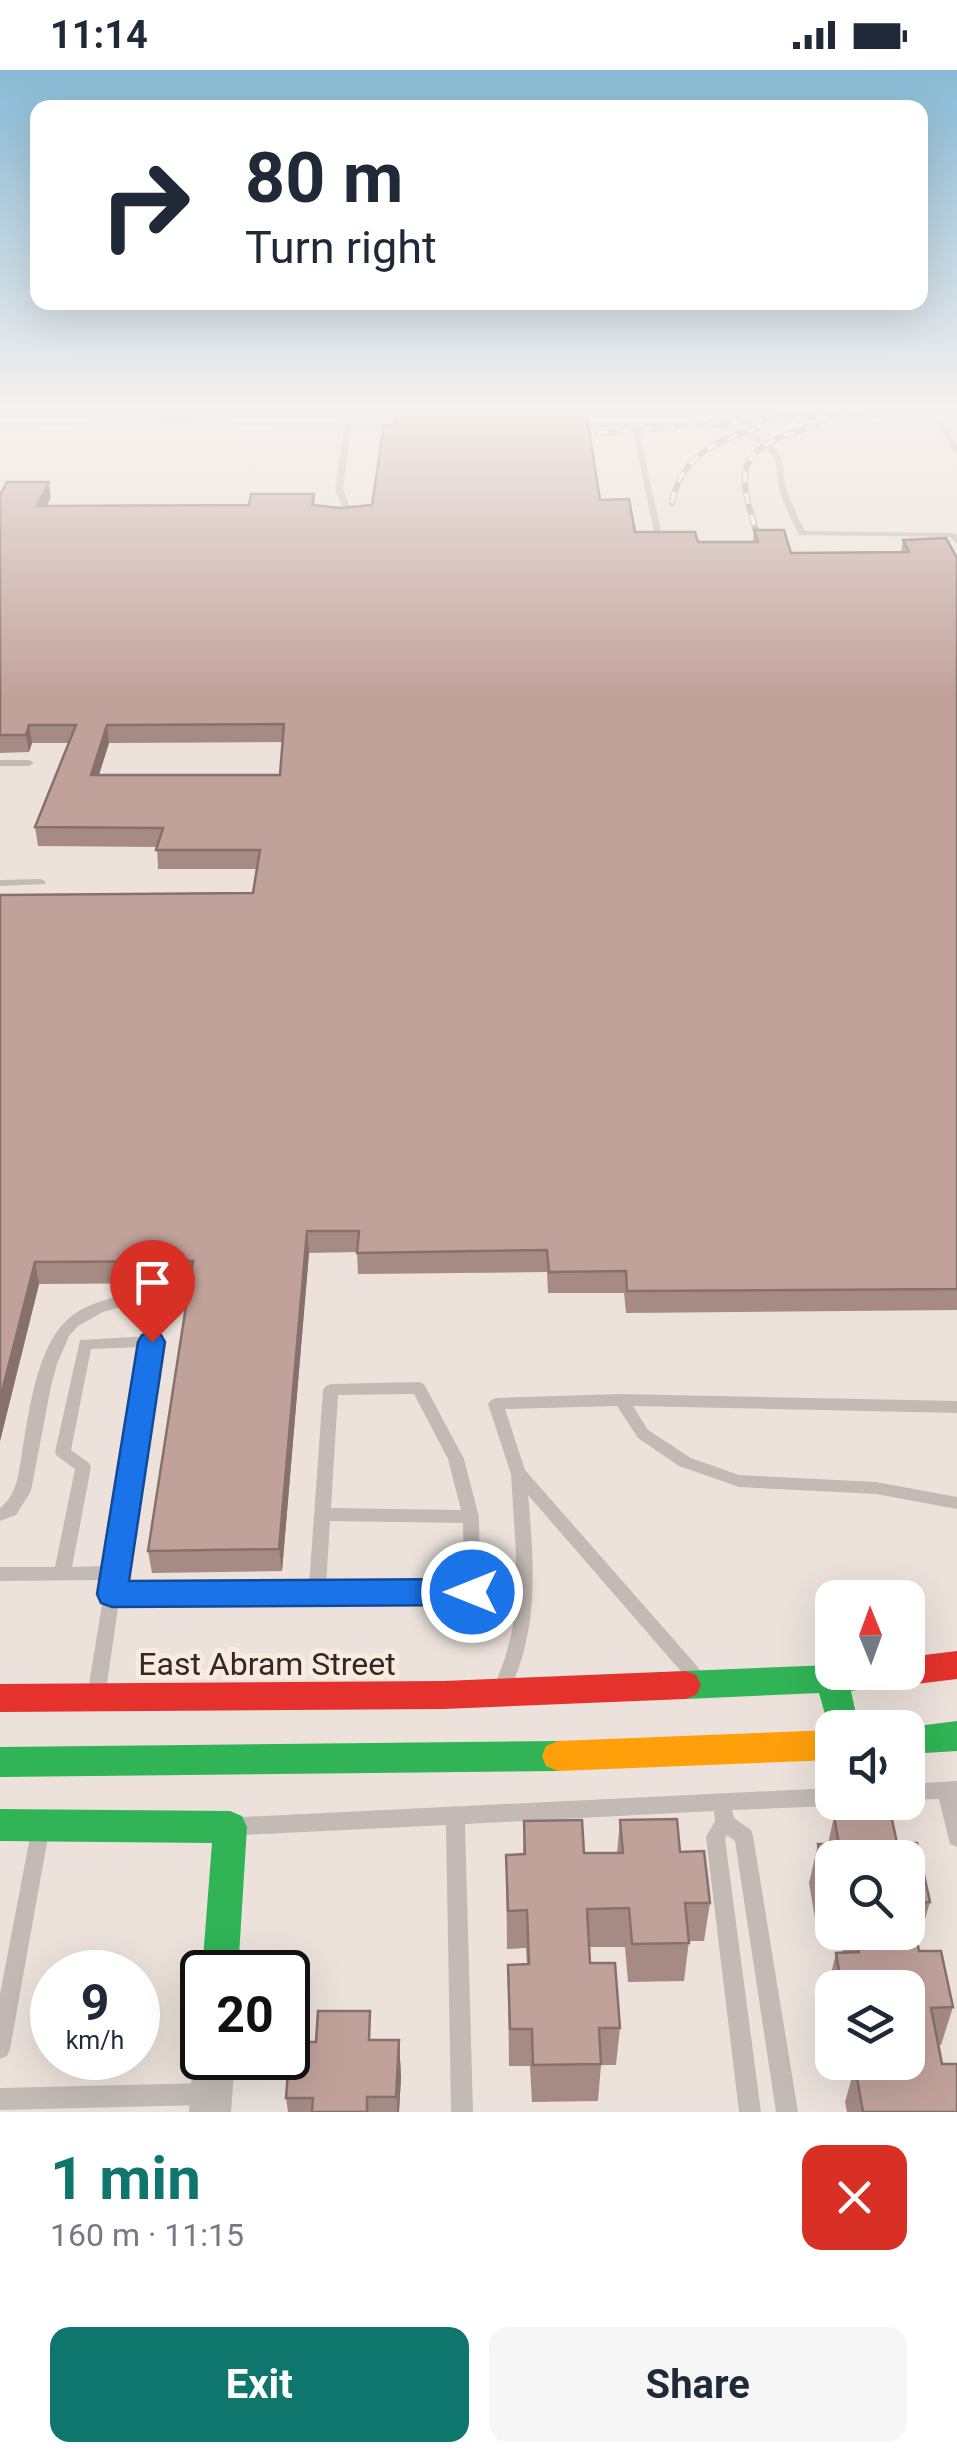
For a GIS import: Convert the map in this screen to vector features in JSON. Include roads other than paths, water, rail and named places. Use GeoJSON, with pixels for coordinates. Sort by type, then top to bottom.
{"type":"FeatureCollection","features":[{"type":"Feature","properties":{"kind":"main road"},"geometry":{"type":"LineString","coordinates":[[925,1669],[957,1666]]}},
{"type":"Feature","properties":{"kind":"main road","name":"East Abram Street"},"geometry":{"type":"LineString","coordinates":[[0,1698],[94,1705],[815,1681]]}},
{"type":"Feature","properties":{"kind":"main road"},"geometry":{"type":"LineString","coordinates":[[925,1739],[957,1736]]}},
{"type":"Feature","properties":{"kind":"main road"},"geometry":{"type":"LineString","coordinates":[[0,1762],[86,1754],[529,1757],[815,1746]]}},
{"type":"Feature","properties":{"kind":"main road"},"geometry":{"type":"LineString","coordinates":[[0,1825],[230,1827],[222,1950]]}},
{"type":"Feature","properties":{"kind":"lane"},"geometry":{"type":"LineString","coordinates":[[343,518],[345,504]]}},
{"type":"Feature","properties":{"kind":"lane"},"geometry":{"type":"LineString","coordinates":[[651,504],[657,530]]}},
{"type":"Feature","properties":{"kind":"lane"},"geometry":{"type":"LineString","coordinates":[[790,504],[802,533],[953,535],[957,542]]}},
{"type":"Feature","properties":{"kind":"lane"},"geometry":{"type":"LineString","coordinates":[[0,763],[29,763]]}},
{"type":"Feature","properties":{"kind":"lane"},"geometry":{"type":"LineString","coordinates":[[0,882],[41,882]]}},
{"type":"Feature","properties":{"kind":"lane"},"geometry":{"type":"LineString","coordinates":[[0,1515],[10,1510],[23,1491],[52,1356],[64,1331],[122,1299],[170,1295]]}},
{"type":"Feature","properties":{"kind":"lane"},"geometry":{"type":"LineString","coordinates":[[62,1574],[83,1466],[64,1452],[85,1344],[152,1342],[94,1705]]}},
{"type":"Feature","properties":{"kind":"lane"},"geometry":{"type":"LineString","coordinates":[[112,1594],[317,1593],[472,1592],[471,1517],[456,1459],[419,1388],[331,1390],[317,1593]]}},
{"type":"Feature","properties":{"kind":"lane"},"geometry":{"type":"LineString","coordinates":[[621,1400],[643,1434],[686,1462],[739,1481],[876,1488],[957,1503]]}},
{"type":"Feature","properties":{"kind":"lane"},"geometry":{"type":"LineString","coordinates":[[500,1693],[514,1661],[527,1570],[518,1472],[496,1404],[621,1400],[957,1407]]}},
{"type":"Feature","properties":{"kind":"lane"},"geometry":{"type":"LineString","coordinates":[[518,1472],[704,1686]]}},
{"type":"Feature","properties":{"kind":"lane"},"geometry":{"type":"LineString","coordinates":[[322,1514],[471,1517]]}},
{"type":"Feature","properties":{"kind":"lane"},"geometry":{"type":"LineString","coordinates":[[0,1574],[115,1573]]}},
{"type":"Feature","properties":{"kind":"lane"},"geometry":{"type":"LineString","coordinates":[[925,1791],[952,1790],[957,1838]]}},
{"type":"Feature","properties":{"kind":"lane"},"geometry":{"type":"LineString","coordinates":[[230,1827],[454,1817],[723,1814],[815,1800]]}},
{"type":"Feature","properties":{"kind":"lane"},"geometry":{"type":"LineString","coordinates":[[723,1814],[715,1837],[750,2112]]}},
{"type":"Feature","properties":{"kind":"lane"},"geometry":{"type":"LineString","coordinates":[[723,1814],[744,1836],[786,2112]]}},
{"type":"Feature","properties":{"kind":"lane"},"geometry":{"type":"LineString","coordinates":[[454,1817],[462,2112]]}},
{"type":"Feature","properties":{"kind":"lane"},"geometry":{"type":"LineString","coordinates":[[0,2049],[41,1824]]}},
{"type":"Feature","properties":{"kind":"lane"},"geometry":{"type":"LineString","coordinates":[[0,2099],[211,2088]]}},
{"type":"Feature","properties":{"kind":"railway"},"geometry":{"type":"LineString","coordinates":[[749,504],[761,546]]}}]}
